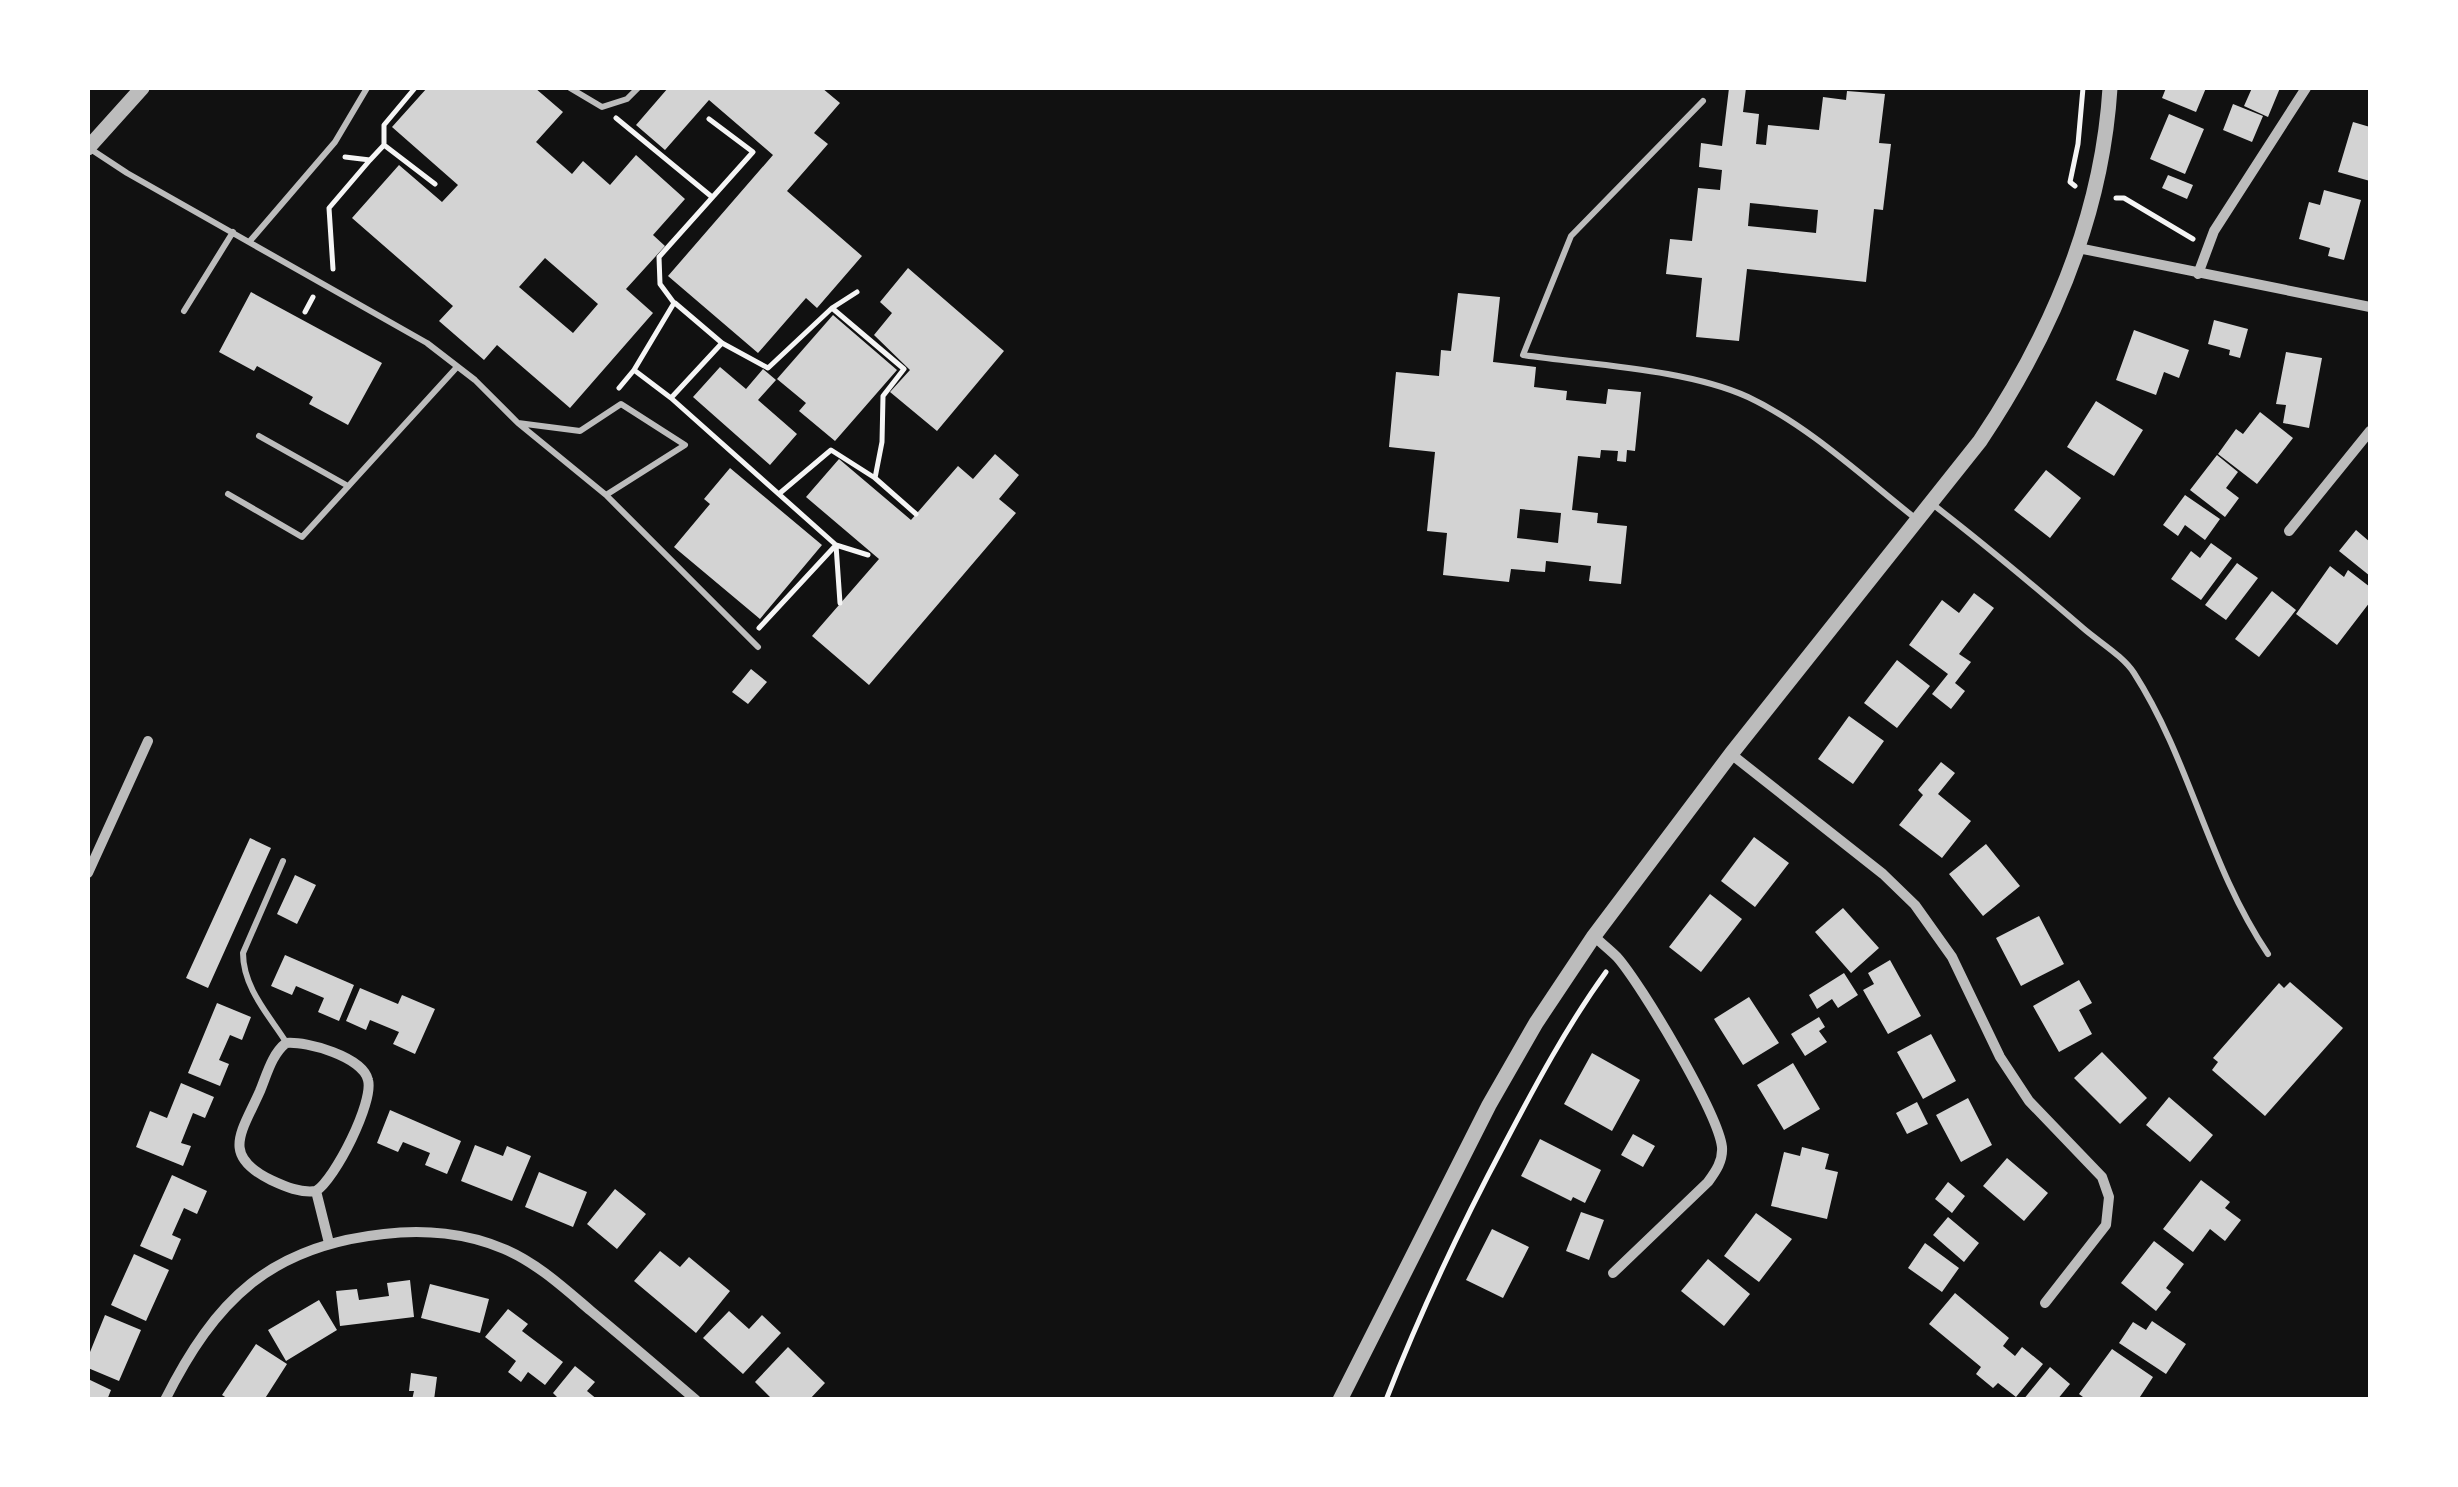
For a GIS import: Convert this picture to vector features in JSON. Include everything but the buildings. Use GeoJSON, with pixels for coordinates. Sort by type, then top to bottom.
{"type":"FeatureCollection","features":[{"type":"Feature","properties":{"kind":"street"},"geometry":{"type":"LineString","coordinates":[[88,148],[142,88]]}},
{"type":"Feature","properties":{"kind":"street"},"geometry":{"type":"LineString","coordinates":[[1340,1400],[1489,1105],[1536,1022],[1594,936],[1732,754],[1980,441],[2012,392],[2050,318],[2078,248],[2105,142],[2110,88]]}},
{"type":"Feature","properties":{"kind":"street"},"geometry":{"type":"LineString","coordinates":[[2198,274],[2206,246],[2306,88]]}},
{"type":"Feature","properties":{"kind":"street"},"geometry":{"type":"LineString","coordinates":[[2078,248],[2370,306]]}},
{"type":"Feature","properties":{"kind":"street"},"geometry":{"type":"LineString","coordinates":[[2289,531],[2370,431]]}},
{"type":"Feature","properties":{"kind":"street"},"geometry":{"type":"LineString","coordinates":[[88,873],[148,741]]}},
{"type":"Feature","properties":{"kind":"street"},"geometry":{"type":"LineString","coordinates":[[1732,754],[1915,904],[1952,957],[2000,1057],[2022,1090],[2102,1177],[2109,1197],[2106,1225],[2045,1304]]}},
{"type":"Feature","properties":{"kind":"street"},"geometry":{"type":"LineString","coordinates":[[1594,936],[1616,957],[1694,1082],[1719,1134],[1722,1156],[1708,1182],[1613,1273]]}},
{"type":"Feature","properties":{"kind":"street"},"geometry":{"type":"LineString","coordinates":[[286,1043],[315,1046],[355,1063],[368,1076],[370,1093],[360,1117],[330,1179],[316,1191],[296,1190],[250,1170],[240,1153],[243,1130],[276,1053],[286,1043]]}},
{"type":"Feature","properties":{"kind":"street"},"geometry":{"type":"LineString","coordinates":[[316,1191],[328,1243]]}},
{"type":"Feature","properties":{"kind":"street"},"geometry":{"type":"LineString","coordinates":[[165,1400],[188,1355],[230,1302],[254,1280],[290,1258],[328,1243],[400,1232],[469,1238],[504,1249],[539,1268],[696,1400]]}},
{"type":"Feature","properties":{"kind":"lane"},"geometry":{"type":"LineString","coordinates":[[250,241],[336,142],[367,88]]}},
{"type":"Feature","properties":{"kind":"lane"},"geometry":{"type":"LineString","coordinates":[[570,88],[602,107],[628,99],[638,88]]}},
{"type":"Feature","properties":{"kind":"lane"},"geometry":{"type":"LineString","coordinates":[[1703,101],[1571,236],[1523,355],[1678,377],[1746,396],[1806,434],[1916,519]]}},
{"type":"Feature","properties":{"kind":"lane"},"geometry":{"type":"LineString","coordinates":[[88,148],[428,343],[476,380],[518,423],[606,495],[758,647]]}},
{"type":"Feature","properties":{"kind":"lane"},"geometry":{"type":"LineString","coordinates":[[184,311],[233,232]]}},
{"type":"Feature","properties":{"kind":"lane"},"geometry":{"type":"LineString","coordinates":[[228,494],[302,538],[457,366]]}},
{"type":"Feature","properties":{"kind":"lane"},"geometry":{"type":"LineString","coordinates":[[518,423],[580,431],[621,404],[685,445],[606,495]]}},
{"type":"Feature","properties":{"kind":"lane"},"geometry":{"type":"LineString","coordinates":[[259,436],[348,486]]}},
{"type":"Feature","properties":{"kind":"lane"},"geometry":{"type":"LineString","coordinates":[[1930,502],[2132,670],[2174,750],[2241,914],[2268,954]]}},
{"type":"Feature","properties":{"kind":"lane"},"geometry":{"type":"LineString","coordinates":[[283,861],[243,952],[243,968],[246,981],[286,1043]]}},
{"type":"Feature","properties":{"kind":"path"},"geometry":{"type":"LineString","coordinates":[[321,282],[333,272],[330,208],[384,145],[384,125],[415,88]]}},
{"type":"Feature","properties":{"kind":"path"},"geometry":{"type":"LineString","coordinates":[[602,107],[712,197]]}},
{"type":"Feature","properties":{"kind":"path"},"geometry":{"type":"LineString","coordinates":[[710,120],[753,152],[659,257],[660,284],[674,303],[722,342],[768,368],[832,308],[857,292]]}},
{"type":"Feature","properties":{"kind":"path"},"geometry":{"type":"LineString","coordinates":[[384,145],[435,184]]}},
{"type":"Feature","properties":{"kind":"path"},"geometry":{"type":"LineString","coordinates":[[324,155],[370,160]]}},
{"type":"Feature","properties":{"kind":"path"},"geometry":{"type":"LineString","coordinates":[[2092,200],[2124,198],[2206,246]]}},
{"type":"Feature","properties":{"kind":"path"},"geometry":{"type":"LineString","coordinates":[[612,394],[634,370],[674,303]]}},
{"type":"Feature","properties":{"kind":"path"},"geometry":{"type":"LineString","coordinates":[[832,308],[904,370],[883,396],[882,442],[875,478]]}},
{"type":"Feature","properties":{"kind":"path"},"geometry":{"type":"LineString","coordinates":[[671,398],[722,342]]}},
{"type":"Feature","properties":{"kind":"path"},"geometry":{"type":"LineString","coordinates":[[634,370],[671,398],[836,545],[868,555]]}},
{"type":"Feature","properties":{"kind":"path"},"geometry":{"type":"LineString","coordinates":[[780,493],[831,450],[875,478],[916,514]]}},
{"type":"Feature","properties":{"kind":"path"},"geometry":{"type":"LineString","coordinates":[[836,545],[840,603]]}},
{"type":"Feature","properties":{"kind":"path"},"geometry":{"type":"LineString","coordinates":[[751,636],[836,545]]}},
{"type":"Feature","properties":{"kind":"path"},"geometry":{"type":"LineString","coordinates":[[1386,1400],[1427,1297],[1475,1200],[1553,1052],[1616,957]]}}]}
